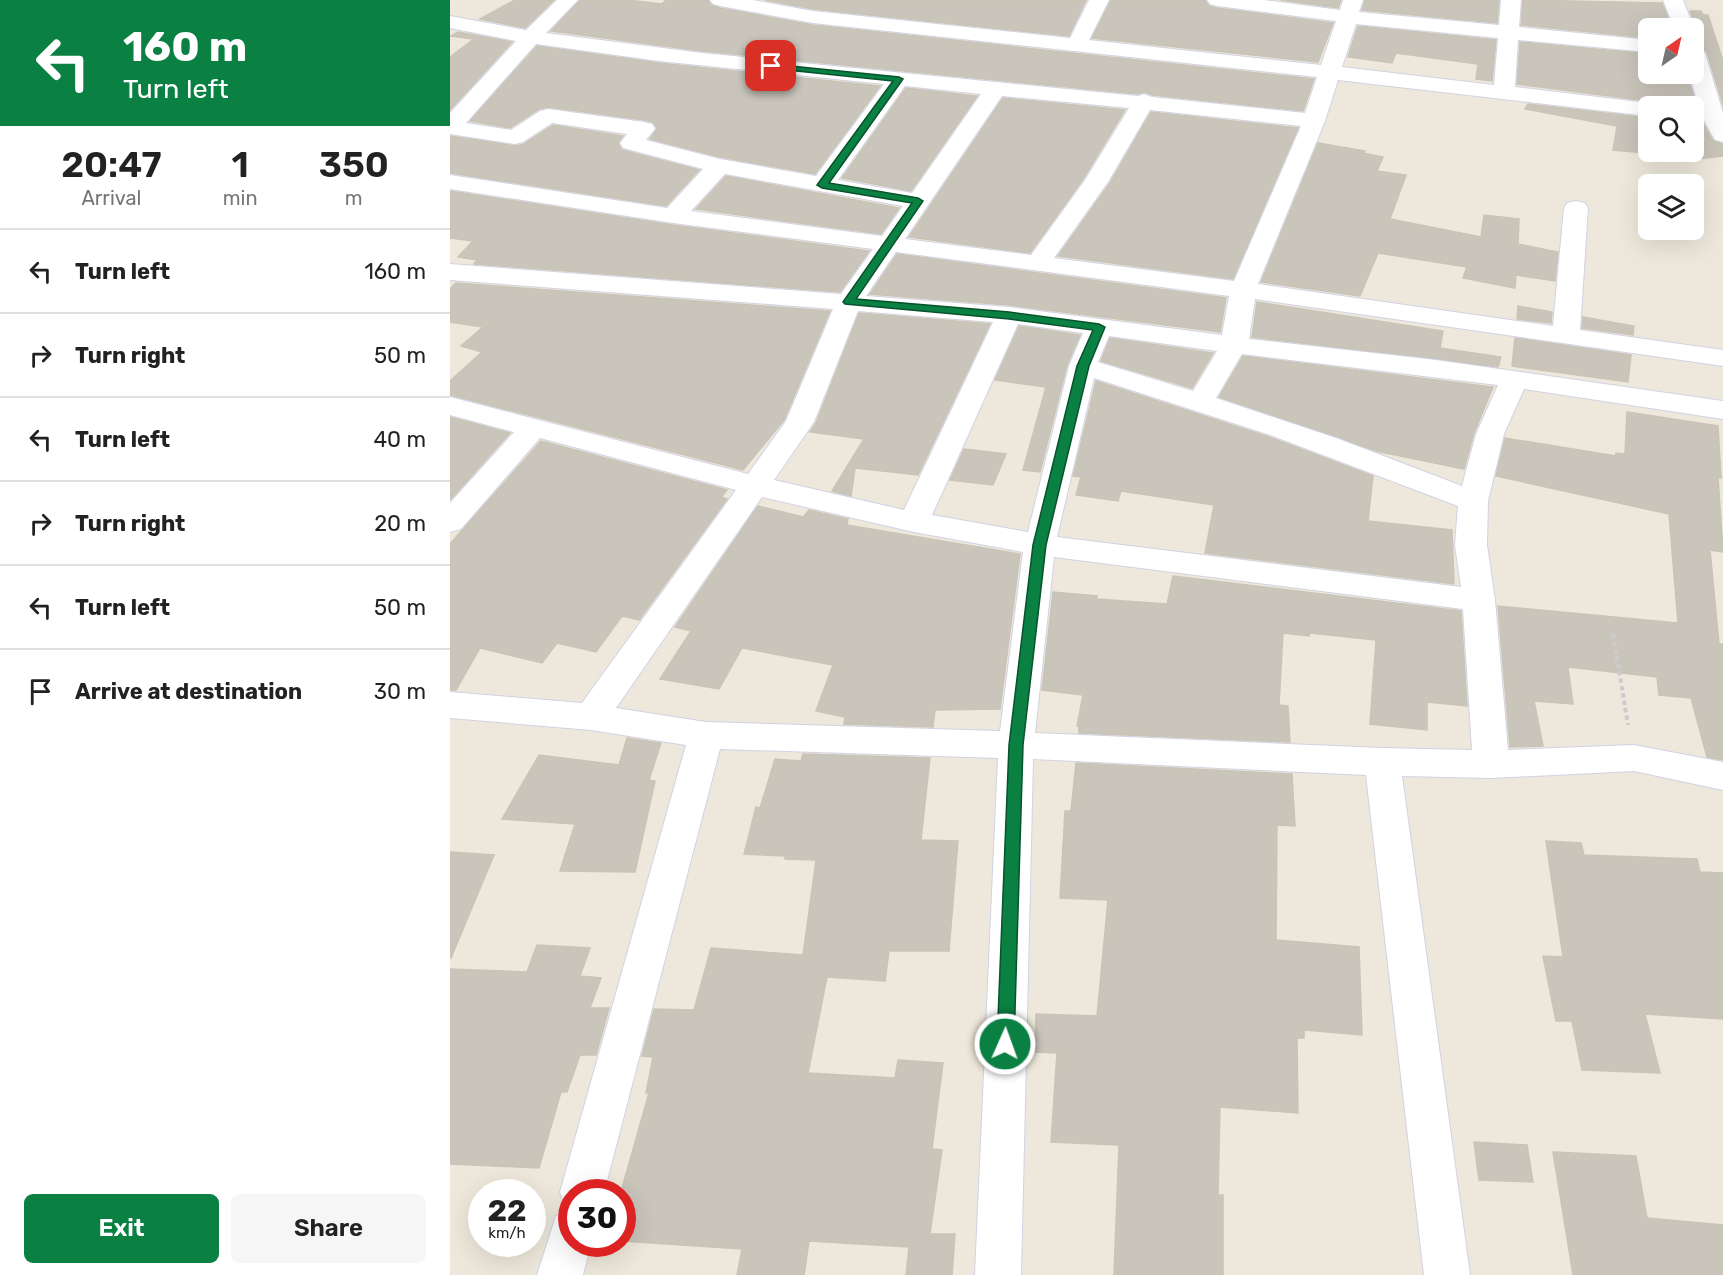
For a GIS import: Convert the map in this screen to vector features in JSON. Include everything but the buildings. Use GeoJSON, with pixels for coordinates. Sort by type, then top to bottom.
{"type":"FeatureCollection","features":[{"type":"Feature","properties":{"kind":"street"},"geometry":{"type":"LineString","coordinates":[[450,127],[530,38],[568,0]]}},
{"type":"Feature","properties":{"kind":"street"},"geometry":{"type":"LineString","coordinates":[[720,0],[813,17],[1077,44],[1143,54],[1329,72],[1638,108]]}},
{"type":"Feature","properties":{"kind":"street"},"geometry":{"type":"LineString","coordinates":[[1077,44],[1099,0]]}},
{"type":"Feature","properties":{"kind":"street"},"geometry":{"type":"LineString","coordinates":[[1217,0],[1351,8],[1510,31],[1638,45]]}},
{"type":"Feature","properties":{"kind":"street"},"geometry":{"type":"LineString","coordinates":[[1504,92],[1511,0]]}},
{"type":"Feature","properties":{"kind":"street"},"geometry":{"type":"LineString","coordinates":[[1672,0],[1680,18]]}},
{"type":"Feature","properties":{"kind":"street"},"geometry":{"type":"LineString","coordinates":[[1201,400],[1234,345],[1243,290],[1314,121],[1351,8]]}},
{"type":"Feature","properties":{"kind":"street"},"geometry":{"type":"LineString","coordinates":[[450,22],[530,38],[729,62],[1144,101],[1314,121]]}},
{"type":"Feature","properties":{"kind":"street"},"geometry":{"type":"LineString","coordinates":[[1107,98],[1143,54]]}},
{"type":"Feature","properties":{"kind":"street"},"geometry":{"type":"LineString","coordinates":[[822,185],[899,79]]}},
{"type":"Feature","properties":{"kind":"street"},"geometry":{"type":"LineString","coordinates":[[1704,80],[1710,122]]}},
{"type":"Feature","properties":{"kind":"street"},"geometry":{"type":"LineString","coordinates":[[591,717],[800,422],[849,302],[996,88]]}},
{"type":"Feature","properties":{"kind":"street"},"geometry":{"type":"LineString","coordinates":[[1037,264],[1096,182],[1144,101]]}},
{"type":"Feature","properties":{"kind":"street"},"geometry":{"type":"LineString","coordinates":[[450,127],[515,137],[548,116],[644,129],[631,143],[719,166],[918,201]]}},
{"type":"Feature","properties":{"kind":"street"},"geometry":{"type":"LineString","coordinates":[[673,216],[719,166]]}},
{"type":"Feature","properties":{"kind":"street"},"geometry":{"type":"LineString","coordinates":[[450,182],[673,216],[1243,290],[1723,358]]}},
{"type":"Feature","properties":{"kind":"street"},"geometry":{"type":"LineString","coordinates":[[1566,336],[1576,208]]}},
{"type":"Feature","properties":{"kind":"street"},"geometry":{"type":"LineString","coordinates":[[450,272],[1009,315],[1515,379],[1723,410]]}},
{"type":"Feature","properties":{"kind":"street"},"geometry":{"type":"LineString","coordinates":[[914,522],[1009,315]]}},
{"type":"Feature","properties":{"kind":"street"},"geometry":{"type":"LineString","coordinates":[[998,1275],[1016,745],[1040,545],[1083,366],[1099,327]]}},
{"type":"Feature","properties":{"kind":"street"},"geometry":{"type":"LineString","coordinates":[[1648,347],[1649,400]]}},
{"type":"Feature","properties":{"kind":"street"},"geometry":{"type":"LineString","coordinates":[[1083,366],[1201,400],[1402,472],[1473,501]]}},
{"type":"Feature","properties":{"kind":"street"},"geometry":{"type":"LineString","coordinates":[[1491,764],[1479,600],[1471,545],[1473,501],[1490,434],[1515,379]]}},
{"type":"Feature","properties":{"kind":"street"},"geometry":{"type":"LineString","coordinates":[[450,406],[756,486],[914,522],[1040,545],[1479,600]]}},
{"type":"Feature","properties":{"kind":"street"},"geometry":{"type":"LineString","coordinates":[[450,522],[534,427]]}},
{"type":"Feature","properties":{"kind":"street"},"geometry":{"type":"LineString","coordinates":[[450,705],[591,717],[706,735],[1016,745],[1382,762],[1491,764],[1634,758],[1723,776]]}},
{"type":"Feature","properties":{"kind":"street"},"geometry":{"type":"LineString","coordinates":[[586,1179],[706,735]]}},
{"type":"Feature","properties":{"kind":"street"},"geometry":{"type":"LineString","coordinates":[[1382,762],[1447,1275]]}},
{"type":"Feature","properties":{"kind":"street"},"geometry":{"type":"LineString","coordinates":[[560,1275],[565,1257]]}},
{"type":"Feature","properties":{"kind":"path"},"geometry":{"type":"LineString","coordinates":[[1613,634],[1634,758]]}},
{"type":"Feature","properties":{"kind":"route"},"geometry":{"type":"LineString","coordinates":[[771,66],[899,79],[822,185],[918,201],[849,302],[1009,315],[1099,327],[1083,366],[1040,545],[1016,745],[1005,1044]]}}]}
